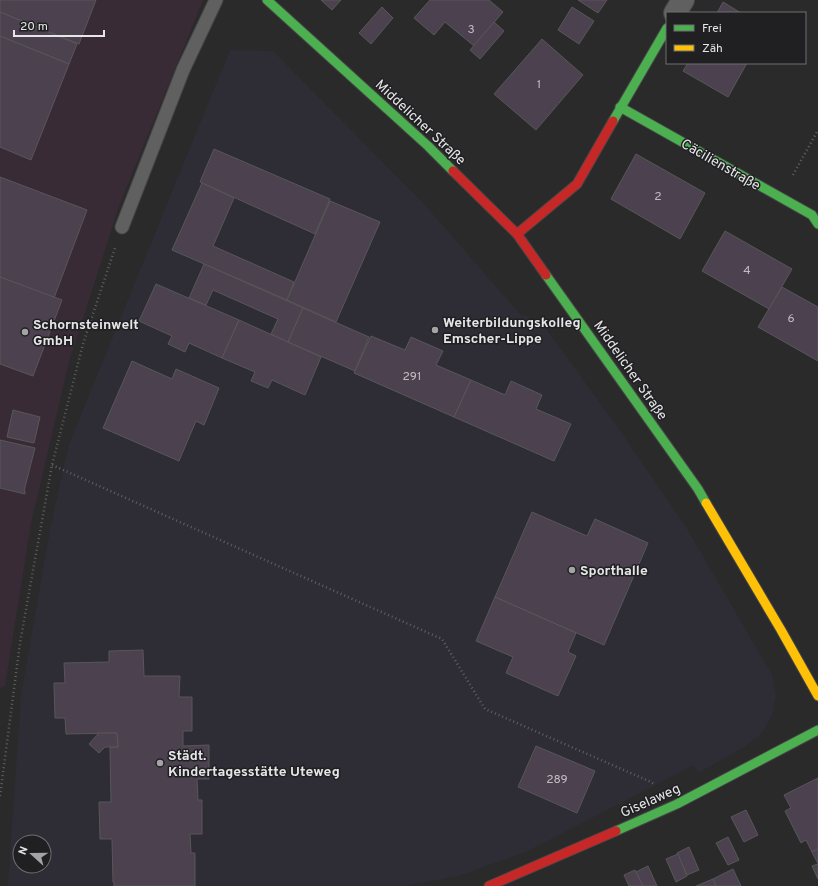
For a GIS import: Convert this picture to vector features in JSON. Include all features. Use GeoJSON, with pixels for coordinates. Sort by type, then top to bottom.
{"type":"FeatureCollection","features":[{"type":"Feature","properties":{"kind":"street","name":"Middelicher Straße"},"geometry":{"type":"LineString","coordinates":[[267,0],[428,146],[517,234],[698,489],[818,696]]}},
{"type":"Feature","properties":{"kind":"street"},"geometry":{"type":"LineString","coordinates":[[677,12],[683,0]]}},
{"type":"Feature","properties":{"kind":"street"},"geometry":{"type":"LineString","coordinates":[[517,234],[576,184],[666,30]]}},
{"type":"Feature","properties":{"kind":"street","name":"Cäcilienstraße"},"geometry":{"type":"LineString","coordinates":[[620,107],[812,215],[818,224]]}},
{"type":"Feature","properties":{"kind":"street","name":"Giselaweg"},"geometry":{"type":"LineString","coordinates":[[489,886],[677,804],[818,730]]}},
{"type":"Feature","properties":{"kind":"lane"},"geometry":{"type":"LineString","coordinates":[[122,227],[183,70],[216,0]]}},
{"type":"Feature","properties":{"kind":"path"},"geometry":{"type":"LineString","coordinates":[[780,198],[818,130]]}},
{"type":"Feature","properties":{"kind":"path"},"geometry":{"type":"LineString","coordinates":[[0,796],[20,643],[52,466],[83,344],[122,227]]}},
{"type":"Feature","properties":{"kind":"path"},"geometry":{"type":"LineString","coordinates":[[52,466],[442,639],[485,709],[651,782],[677,804]]}},
{"type":"Feature","properties":{"kind":"shaded area"},"geometry":{"type":"Polygon","coordinates":[[[0,0],[203,0],[119,206],[69,362],[31,523],[5,686],[0,688],[0,0]]]}},
{"type":"Feature","properties":{"kind":"shaded area","name":"Weiterbildungskolleg Emscher-Lippe"},"geometry":{"type":"Polygon","coordinates":[[[230,50],[273,51],[425,205],[520,314],[541,322],[614,422],[686,527],[772,675],[776,696],[772,715],[762,733],[744,747],[698,773],[694,765],[526,852],[458,876],[405,886],[8,886],[21,695],[51,524],[69,444],[230,50]]]}},
{"type":"Feature","properties":{"kind":"building"},"geometry":{"type":"Polygon","coordinates":[[[0,0],[96,0],[79,44],[0,12],[0,0]]]}},
{"type":"Feature","properties":{"kind":"building"},"geometry":{"type":"Polygon","coordinates":[[[321,0],[341,0],[332,10],[321,0]]]}},
{"type":"Feature","properties":{"kind":"building"},"geometry":{"type":"Polygon","coordinates":[[[430,0],[489,0],[503,12],[474,46],[445,22],[434,35],[414,18],[430,0]]]}},
{"type":"Feature","properties":{"kind":"building"},"geometry":{"type":"Polygon","coordinates":[[[578,0],[607,0],[598,13],[578,0]]]}},
{"type":"Feature","properties":{"kind":"building"},"geometry":{"type":"Polygon","coordinates":[[[723,2],[739,12],[718,12],[723,2]]]}},
{"type":"Feature","properties":{"kind":"building"},"geometry":{"type":"Polygon","coordinates":[[[382,7],[393,18],[371,44],[359,33],[382,7]]]}},
{"type":"Feature","properties":{"kind":"building"},"geometry":{"type":"Polygon","coordinates":[[[572,7],[594,21],[579,44],[558,30],[572,7]]]}},
{"type":"Feature","properties":{"kind":"building"},"geometry":{"type":"Polygon","coordinates":[[[0,12],[77,44],[69,64],[0,36],[0,12]]]}},
{"type":"Feature","properties":{"kind":"building"},"geometry":{"type":"Polygon","coordinates":[[[494,22],[504,31],[480,59],[470,50],[494,22]]]}},
{"type":"Feature","properties":{"kind":"building"},"geometry":{"type":"Polygon","coordinates":[[[0,36],[69,64],[31,160],[0,147],[0,36]]]}},
{"type":"Feature","properties":{"kind":"building"},"geometry":{"type":"Polygon","coordinates":[[[542,39],[583,75],[536,130],[494,94],[542,39]]]}},
{"type":"Feature","properties":{"kind":"building"},"geometry":{"type":"Polygon","coordinates":[[[687,64],[746,64],[728,97],[683,71],[687,64]]]}},
{"type":"Feature","properties":{"kind":"building"},"geometry":{"type":"Polygon","coordinates":[[[214,149],[330,199],[315,234],[200,182],[214,149]]]}},
{"type":"Feature","properties":{"kind":"building"},"geometry":{"type":"Polygon","coordinates":[[[636,154],[705,193],[680,239],[611,199],[636,154]]]}},
{"type":"Feature","properties":{"kind":"building"},"geometry":{"type":"Polygon","coordinates":[[[0,177],[87,210],[54,298],[0,277],[0,177]]]}},
{"type":"Feature","properties":{"kind":"building"},"geometry":{"type":"Polygon","coordinates":[[[202,183],[234,198],[213,246],[294,282],[287,300],[172,250],[202,183]]]}},
{"type":"Feature","properties":{"kind":"building"},"geometry":{"type":"Polygon","coordinates":[[[330,201],[380,222],[336,322],[287,300],[330,201]]]}},
{"type":"Feature","properties":{"kind":"building"},"geometry":{"type":"Polygon","coordinates":[[[725,231],[792,269],[769,309],[702,271],[725,231]]]}},
{"type":"Feature","properties":{"kind":"building"},"geometry":{"type":"Polygon","coordinates":[[[204,264],[303,308],[288,342],[271,334],[278,319],[213,290],[206,305],[189,298],[204,264]]]}},
{"type":"Feature","properties":{"kind":"building","name":"Schornsteinwelt GmbH"},"geometry":{"type":"Polygon","coordinates":[[[0,277],[62,300],[33,376],[0,364],[0,277]]]}},
{"type":"Feature","properties":{"kind":"building"},"geometry":{"type":"Polygon","coordinates":[[[156,284],[239,320],[222,358],[189,343],[185,352],[168,344],[172,336],[139,321],[156,284]]]}},
{"type":"Feature","properties":{"kind":"building"},"geometry":{"type":"Polygon","coordinates":[[[782,287],[818,307],[818,361],[758,327],[782,287]]]}},
{"type":"Feature","properties":{"kind":"building"},"geometry":{"type":"Polygon","coordinates":[[[303,308],[369,337],[355,371],[288,342],[303,308]]]}},
{"type":"Feature","properties":{"kind":"building"},"geometry":{"type":"Polygon","coordinates":[[[239,320],[321,357],[305,395],[272,380],[268,388],[251,381],[255,372],[222,358],[239,320]]]}},
{"type":"Feature","properties":{"kind":"building"},"geometry":{"type":"Polygon","coordinates":[[[371,336],[405,350],[411,337],[443,351],[436,365],[471,380],[454,417],[354,373],[371,336]]]}},
{"type":"Feature","properties":{"kind":"building"},"geometry":{"type":"Polygon","coordinates":[[[132,361],[172,379],[176,369],[219,388],[204,425],[196,421],[179,461],[103,428],[132,361]]]}},
{"type":"Feature","properties":{"kind":"building"},"geometry":{"type":"Polygon","coordinates":[[[471,380],[505,395],[511,381],[542,395],[536,409],[571,424],[554,461],[454,417],[471,380]]]}},
{"type":"Feature","properties":{"kind":"building"},"geometry":{"type":"Polygon","coordinates":[[[13,410],[40,417],[34,443],[7,437],[13,410]]]}},
{"type":"Feature","properties":{"kind":"building"},"geometry":{"type":"Polygon","coordinates":[[[0,440],[35,448],[24,491],[25,494],[0,488],[0,440]]]}},
{"type":"Feature","properties":{"kind":"building","name":"Sporthalle"},"geometry":{"type":"Polygon","coordinates":[[[532,512],[587,536],[595,519],[648,543],[604,645],[495,597],[532,512]]]}},
{"type":"Feature","properties":{"kind":"building"},"geometry":{"type":"Polygon","coordinates":[[[495,597],[576,633],[568,652],[576,656],[558,696],[506,673],[513,657],[476,641],[495,597]]]}},
{"type":"Feature","properties":{"kind":"building","name":"Städt. Kindertagesstätte Uteweg"},"geometry":{"type":"Polygon","coordinates":[[[143,650],[144,676],[180,676],[179,697],[192,697],[192,731],[183,731],[183,746],[209,745],[209,779],[197,779],[198,800],[202,800],[202,834],[190,834],[191,853],[195,853],[195,886],[114,886],[112,839],[100,839],[99,802],[111,802],[110,747],[118,747],[117,733],[66,734],[65,718],[55,718],[54,683],[65,683],[64,663],[109,662],[109,651],[143,650]]]}},
{"type":"Feature","properties":{"kind":"building"},"geometry":{"type":"Polygon","coordinates":[[[99,733],[117,733],[118,747],[105,747],[99,753],[89,744],[99,733]]]}},
{"type":"Feature","properties":{"kind":"building"},"geometry":{"type":"Polygon","coordinates":[[[536,746],[595,771],[577,813],[518,787],[536,746]]]}},
{"type":"Feature","properties":{"kind":"building"},"geometry":{"type":"Polygon","coordinates":[[[818,778],[818,849],[812,852],[806,840],[801,843],[785,811],[791,808],[784,795],[818,778]]]}},
{"type":"Feature","properties":{"kind":"building"},"geometry":{"type":"Polygon","coordinates":[[[746,810],[758,835],[744,842],[731,817],[746,810]]]}},
{"type":"Feature","properties":{"kind":"building"},"geometry":{"type":"Polygon","coordinates":[[[728,837],[739,860],[728,865],[716,843],[728,837]]]}},
{"type":"Feature","properties":{"kind":"building"},"geometry":{"type":"Polygon","coordinates":[[[689,847],[699,870],[687,875],[677,853],[689,847]]]}},
{"type":"Feature","properties":{"kind":"building"},"geometry":{"type":"Polygon","coordinates":[[[818,849],[818,864],[812,852],[818,849]]]}},
{"type":"Feature","properties":{"kind":"building"},"geometry":{"type":"Polygon","coordinates":[[[678,854],[687,876],[676,882],[666,859],[678,854]]]}},
{"type":"Feature","properties":{"kind":"building"},"geometry":{"type":"Polygon","coordinates":[[[818,864],[818,879],[812,866],[818,864]]]}},
{"type":"Feature","properties":{"kind":"building"},"geometry":{"type":"Polygon","coordinates":[[[648,866],[657,886],[643,886],[636,872],[648,866]]]}},
{"type":"Feature","properties":{"kind":"building"},"geometry":{"type":"Polygon","coordinates":[[[733,869],[741,886],[716,886],[713,879],[733,869]]]}},
{"type":"Feature","properties":{"kind":"building"},"geometry":{"type":"Polygon","coordinates":[[[635,870],[643,886],[629,886],[624,875],[635,870]]]}},
{"type":"Feature","properties":{"kind":"building"},"geometry":{"type":"Polygon","coordinates":[[[713,879],[716,886],[696,886],[713,879]]]}},
{"type":"Feature","properties":{"kind":"traffic: fast"},"geometry":{"type":"LineString","coordinates":[[267,0],[428,146],[453,171]]}},
{"type":"Feature","properties":{"kind":"traffic: fast"},"geometry":{"type":"LineString","coordinates":[[613,121],[666,30]]}},
{"type":"Feature","properties":{"kind":"traffic: fast"},"geometry":{"type":"LineString","coordinates":[[620,107],[812,215],[818,224]]}},
{"type":"Feature","properties":{"kind":"traffic: fast"},"geometry":{"type":"LineString","coordinates":[[546,275],[698,489],[706,503]]}},
{"type":"Feature","properties":{"kind":"traffic: fast"},"geometry":{"type":"LineString","coordinates":[[616,831],[677,804],[818,730]]}},
{"type":"Feature","properties":{"kind":"traffic: slow"},"geometry":{"type":"LineString","coordinates":[[706,503],[818,696]]}},
{"type":"Feature","properties":{"kind":"traffic: jam"},"geometry":{"type":"LineString","coordinates":[[517,234],[577,184],[613,121]]}},
{"type":"Feature","properties":{"kind":"traffic: jam"},"geometry":{"type":"LineString","coordinates":[[453,171],[517,234],[546,275]]}},
{"type":"Feature","properties":{"kind":"traffic: jam"},"geometry":{"type":"LineString","coordinates":[[489,886],[616,831]]}},
{"type":"Feature","properties":{"kind":"place","name":"Weiterbildungskolleg Emscher-Lippe"},"geometry":{"type":"Point","coordinates":[435,330]}},
{"type":"Feature","properties":{"kind":"place","name":"Schornsteinwelt GmbH"},"geometry":{"type":"Point","coordinates":[25,332]}},
{"type":"Feature","properties":{"kind":"place","name":"Sporthalle"},"geometry":{"type":"Point","coordinates":[572,570]}},
{"type":"Feature","properties":{"kind":"place","name":"Städt. Kindertagesstätte Uteweg"},"geometry":{"type":"Point","coordinates":[160,763]}}]}
